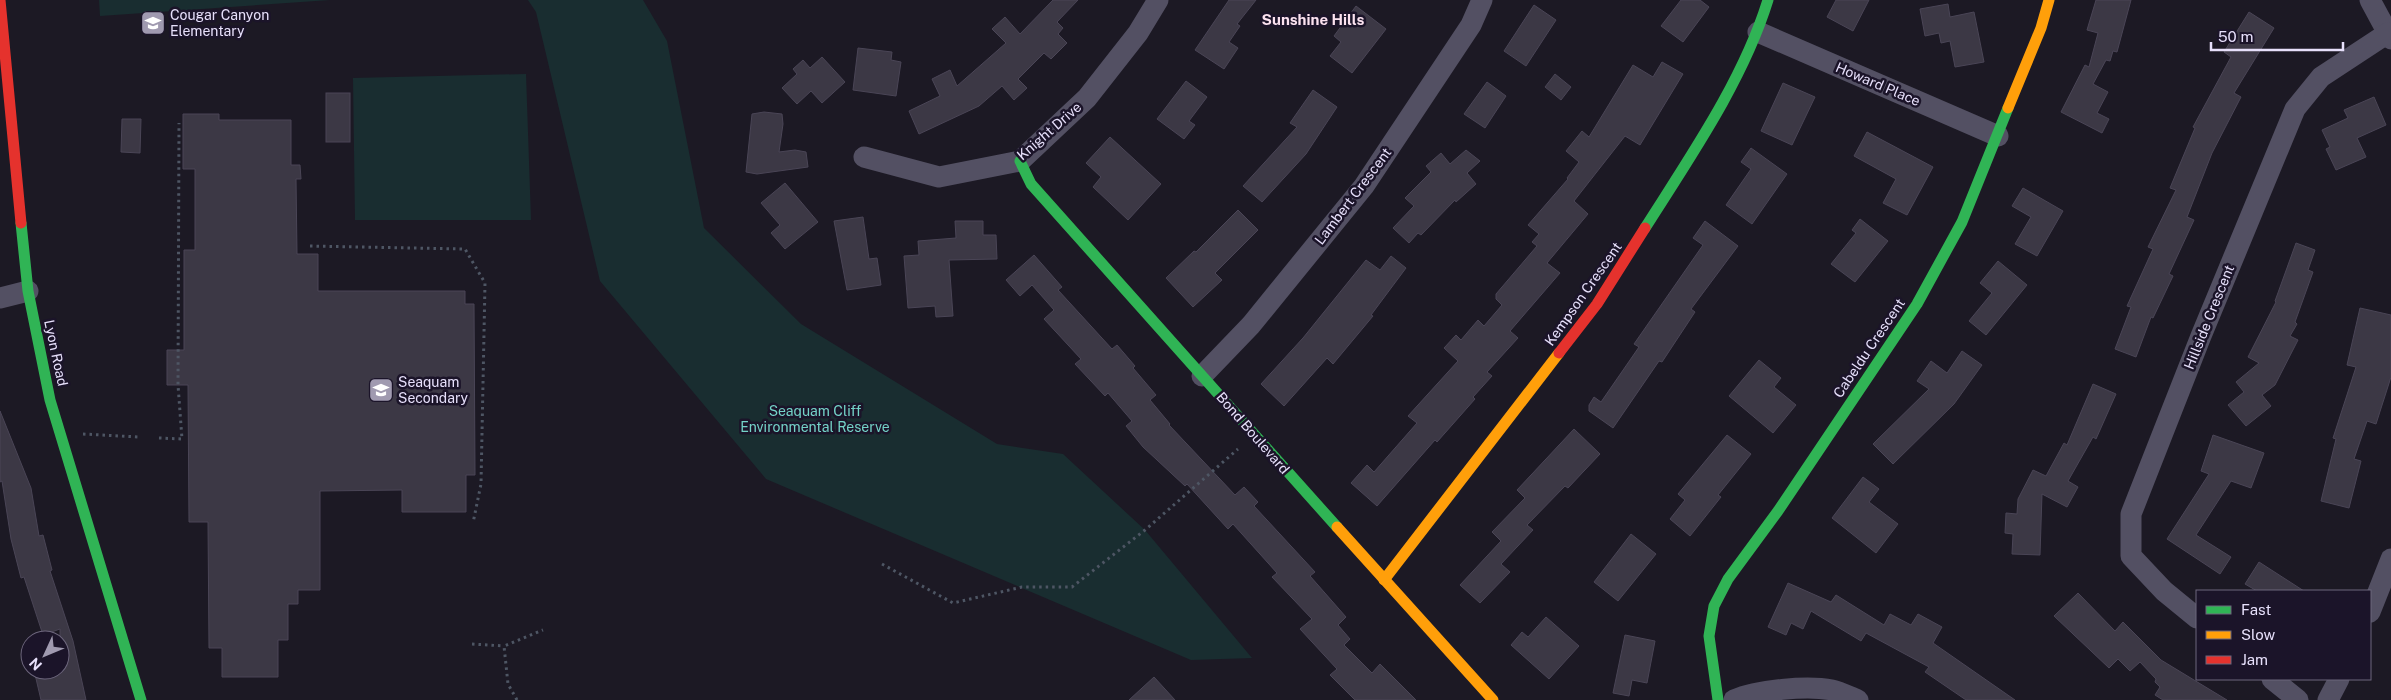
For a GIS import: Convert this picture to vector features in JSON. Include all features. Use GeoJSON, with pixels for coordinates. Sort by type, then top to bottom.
{"type":"FeatureCollection","features":[{"type":"Feature","properties":{"kind":"street","name":"Lyon Road"},"geometry":{"type":"LineString","coordinates":[[0,0],[28,291],[50,400],[141,700]]}},
{"type":"Feature","properties":{"kind":"street","name":"Knight Drive"},"geometry":{"type":"LineString","coordinates":[[864,157],[939,177],[1020,161],[1087,98],[1138,34],[1158,0]]}},
{"type":"Feature","properties":{"kind":"street","name":"Lambert Crescent"},"geometry":{"type":"LineString","coordinates":[[1202,376],[1251,325],[1364,186],[1471,25],[1482,0]]}},
{"type":"Feature","properties":{"kind":"street","name":"Kempson Crescent"},"geometry":{"type":"LineString","coordinates":[[1384,580],[1597,304],[1703,137],[1758,32],[1768,0]]}},
{"type":"Feature","properties":{"kind":"street","name":"Cabeldu Crescent"},"geometry":{"type":"LineString","coordinates":[[1718,700],[1709,636],[1714,606],[1728,579],[1778,511],[1916,304],[1962,222],[2041,28],[2049,0]]}},
{"type":"Feature","properties":{"kind":"street"},"geometry":{"type":"LineString","coordinates":[[2370,0],[2389,36]]}},
{"type":"Feature","properties":{"kind":"street","name":"Howard Place"},"geometry":{"type":"LineString","coordinates":[[1758,32],[1998,136]]}},
{"type":"Feature","properties":{"kind":"street","name":"Hillside Crescent"},"geometry":{"type":"LineString","coordinates":[[2196,617],[2164,592],[2130,556],[2131,514],[2201,336],[2295,109],[2321,77],[2389,36]]}},
{"type":"Feature","properties":{"kind":"street","name":"Bond Boulevard"},"geometry":{"type":"LineString","coordinates":[[1020,161],[1031,184],[1493,700]]}},
{"type":"Feature","properties":{"kind":"street"},"geometry":{"type":"LineString","coordinates":[[0,298],[28,291]]}},
{"type":"Feature","properties":{"kind":"street"},"geometry":{"type":"LineString","coordinates":[[2371,609],[2391,559]]}},
{"type":"Feature","properties":{"kind":"street"},"geometry":{"type":"LineString","coordinates":[[2273,680],[2298,700]]}},
{"type":"Feature","properties":{"kind":"street"},"geometry":{"type":"LineString","coordinates":[[2328,700],[2338,680]]}},
{"type":"Feature","properties":{"kind":"street"},"geometry":{"type":"LineString","coordinates":[[1734,700],[1744,696],[1784,689],[1832,690],[1858,700]]}},
{"type":"Feature","properties":{"kind":"path"},"geometry":{"type":"LineString","coordinates":[[159,438],[182,439],[178,385],[179,122]]}},
{"type":"Feature","properties":{"kind":"path"},"geometry":{"type":"LineString","coordinates":[[310,246],[465,249],[485,283],[481,484],[473,523]]}},
{"type":"Feature","properties":{"kind":"path"},"geometry":{"type":"LineString","coordinates":[[77,433],[138,437]]}},
{"type":"Feature","properties":{"kind":"path"},"geometry":{"type":"LineString","coordinates":[[882,564],[953,603],[1022,587],[1072,588],[1145,530],[1244,445]]}},
{"type":"Feature","properties":{"kind":"path"},"geometry":{"type":"LineString","coordinates":[[472,644],[504,646],[543,630]]}},
{"type":"Feature","properties":{"kind":"path"},"geometry":{"type":"LineString","coordinates":[[504,646],[508,684],[517,700]]}},
{"type":"Feature","properties":{"kind":"green space"},"geometry":{"type":"Polygon","coordinates":[[[99,0],[330,0],[100,16],[99,0]]]}},
{"type":"Feature","properties":{"kind":"green space","name":"Seaquam Cliff Environmental Reserve"},"geometry":{"type":"Polygon","coordinates":[[[528,0],[643,0],[667,41],[704,228],[801,324],[997,444],[1063,454],[1145,530],[1252,658],[1191,660],[766,479],[600,281],[536,12],[528,0]]]}},
{"type":"Feature","properties":{"kind":"green space"},"geometry":{"type":"Polygon","coordinates":[[[526,74],[531,220],[355,220],[353,78],[526,74]]]}},
{"type":"Feature","properties":{"kind":"building"},"geometry":{"type":"Polygon","coordinates":[[[1053,0],[1078,0],[1057,22],[1063,28],[1058,34],[1067,43],[1051,59],[1044,53],[1018,79],[1027,88],[1014,100],[1002,86],[979,106],[919,134],[909,111],[940,96],[932,79],[950,70],[957,86],[1006,43],[992,29],[1005,17],[1020,34],[1053,0]]]}},
{"type":"Feature","properties":{"kind":"building"},"geometry":{"type":"Polygon","coordinates":[[[1229,0],[1256,0],[1237,24],[1240,26],[1229,42],[1238,48],[1224,69],[1195,50],[1229,0]]]}},
{"type":"Feature","properties":{"kind":"building"},"geometry":{"type":"Polygon","coordinates":[[[1681,0],[1700,0],[1709,7],[1683,42],[1661,26],[1681,0]]]}},
{"type":"Feature","properties":{"kind":"building"},"geometry":{"type":"Polygon","coordinates":[[[1836,0],[1869,0],[1853,31],[1827,17],[1836,0]]]}},
{"type":"Feature","properties":{"kind":"building"},"geometry":{"type":"Polygon","coordinates":[[[2096,0],[2131,0],[2117,52],[2113,51],[2110,61],[2106,60],[2093,84],[2108,92],[2097,113],[2109,119],[2102,133],[2061,112],[2085,65],[2089,67],[2098,33],[2087,30],[2096,0]]]}},
{"type":"Feature","properties":{"kind":"building"},"geometry":{"type":"Polygon","coordinates":[[[1948,4],[1950,17],[1974,12],[1984,62],[1955,67],[1950,41],[1941,43],[1939,33],[1925,36],[1920,9],[1948,4]]]}},
{"type":"Feature","properties":{"kind":"building"},"geometry":{"type":"Polygon","coordinates":[[[1534,5],[1556,20],[1526,66],[1504,51],[1534,5]]]}},
{"type":"Feature","properties":{"kind":"building"},"geometry":{"type":"Polygon","coordinates":[[[1356,6],[1386,29],[1352,73],[1330,56],[1341,42],[1334,36],[1356,6]]]}},
{"type":"Feature","properties":{"kind":"building"},"geometry":{"type":"Polygon","coordinates":[[[2249,12],[2274,28],[2234,93],[2241,97],[2212,153],[2187,217],[2194,220],[2169,274],[2173,276],[2153,318],[2151,317],[2136,357],[2115,349],[2131,307],[2127,306],[2153,249],[2148,247],[2176,190],[2170,188],[2195,128],[2193,127],[2231,57],[2224,52],[2249,12]]]}},
{"type":"Feature","properties":{"kind":"building"},"geometry":{"type":"Polygon","coordinates":[[[858,48],[892,52],[891,60],[901,62],[896,96],[853,90],[858,48]]]}},
{"type":"Feature","properties":{"kind":"building"},"geometry":{"type":"Polygon","coordinates":[[[822,57],[845,82],[822,103],[811,91],[797,104],[782,88],[797,74],[793,69],[803,60],[810,68],[822,57]]]}},
{"type":"Feature","properties":{"kind":"building"},"geometry":{"type":"Polygon","coordinates":[[[1662,62],[1683,74],[1640,145],[1625,136],[1574,201],[1588,214],[1547,263],[1560,273],[1510,331],[1518,338],[1487,372],[1492,376],[1473,397],[1475,399],[1437,442],[1435,440],[1377,506],[1351,483],[1367,465],[1374,472],[1417,423],[1408,416],[1458,361],[1444,348],[1456,335],[1461,340],[1478,320],[1484,326],[1502,305],[1496,299],[1496,294],[1537,246],[1532,242],[1539,234],[1528,225],[1568,179],[1579,162],[1566,151],[1582,131],[1589,137],[1633,65],[1653,77],[1662,62]]]}},
{"type":"Feature","properties":{"kind":"building"},"geometry":{"type":"Polygon","coordinates":[[[1555,74],[1571,87],[1561,100],[1545,87],[1555,74]]]}},
{"type":"Feature","properties":{"kind":"building"},"geometry":{"type":"Polygon","coordinates":[[[1186,81],[1207,97],[1189,121],[1195,125],[1184,139],[1157,119],[1186,81]]]}},
{"type":"Feature","properties":{"kind":"building"},"geometry":{"type":"Polygon","coordinates":[[[1487,82],[1506,96],[1485,128],[1464,114],[1487,82]]]}},
{"type":"Feature","properties":{"kind":"building"},"geometry":{"type":"Polygon","coordinates":[[[1783,83],[1815,97],[1792,145],[1761,131],[1783,83]]]}},
{"type":"Feature","properties":{"kind":"building"},"geometry":{"type":"Polygon","coordinates":[[[1313,90],[1337,107],[1306,154],[1262,202],[1243,186],[1297,127],[1290,123],[1313,90]]]}},
{"type":"Feature","properties":{"kind":"building"},"geometry":{"type":"Polygon","coordinates":[[[326,93],[350,93],[350,142],[326,142],[326,93]]]}},
{"type":"Feature","properties":{"kind":"building"},"geometry":{"type":"Polygon","coordinates":[[[2374,97],[2386,125],[2357,138],[2366,157],[2336,170],[2326,149],[2330,147],[2322,130],[2348,118],[2344,110],[2374,97]]]}},
{"type":"Feature","properties":{"kind":"building"},"geometry":{"type":"Polygon","coordinates":[[[764,112],[782,114],[783,124],[779,152],[795,150],[806,152],[808,167],[757,174],[746,172],[752,114],[764,112]]]}},
{"type":"Feature","properties":{"kind":"building"},"geometry":{"type":"Polygon","coordinates":[[[183,114],[219,114],[219,120],[291,120],[291,165],[300,165],[301,179],[296,179],[297,254],[318,254],[318,291],[465,291],[465,304],[474,304],[475,475],[466,475],[466,512],[402,512],[402,490],[320,491],[320,590],[298,590],[298,604],[288,604],[288,640],[278,640],[278,677],[222,677],[222,648],[209,648],[208,522],[189,522],[188,385],[167,385],[167,350],[184,350],[184,250],[195,250],[195,169],[183,169],[183,114]]]}},
{"type":"Feature","properties":{"kind":"building"},"geometry":{"type":"Polygon","coordinates":[[[122,119],[141,119],[140,153],[121,152],[122,119]]]}},
{"type":"Feature","properties":{"kind":"building"},"geometry":{"type":"Polygon","coordinates":[[[1867,132],[1933,167],[1907,215],[1883,203],[1896,179],[1854,156],[1867,132]]]}},
{"type":"Feature","properties":{"kind":"building"},"geometry":{"type":"Polygon","coordinates":[[[1110,137],[1161,184],[1128,220],[1093,187],[1101,177],[1086,163],[1110,137]]]}},
{"type":"Feature","properties":{"kind":"building"},"geometry":{"type":"Polygon","coordinates":[[[1751,148],[1787,174],[1752,224],[1726,205],[1751,169],[1741,162],[1751,148]]]}},
{"type":"Feature","properties":{"kind":"building"},"geometry":{"type":"Polygon","coordinates":[[[1466,150],[1480,161],[1467,173],[1476,184],[1456,202],[1455,200],[1421,235],[1418,233],[1409,243],[1393,228],[1414,206],[1405,198],[1431,172],[1426,166],[1441,153],[1450,164],[1466,150]]]}},
{"type":"Feature","properties":{"kind":"building"},"geometry":{"type":"Polygon","coordinates":[[[785,183],[818,222],[785,249],[771,233],[780,225],[761,203],[785,183]]]}},
{"type":"Feature","properties":{"kind":"building"},"geometry":{"type":"Polygon","coordinates":[[[2023,188],[2063,211],[2037,256],[2015,244],[2031,217],[2012,206],[2023,188]]]}},
{"type":"Feature","properties":{"kind":"building"},"geometry":{"type":"Polygon","coordinates":[[[1238,210],[1258,230],[1215,273],[1222,280],[1193,307],[1166,278],[1194,251],[1196,252],[1238,210]]]}},
{"type":"Feature","properties":{"kind":"building"},"geometry":{"type":"Polygon","coordinates":[[[863,217],[869,259],[877,258],[881,285],[847,290],[834,221],[863,217]]]}},
{"type":"Feature","properties":{"kind":"building"},"geometry":{"type":"Polygon","coordinates":[[[1860,219],[1888,241],[1855,282],[1831,264],[1856,233],[1852,230],[1860,219]]]}},
{"type":"Feature","properties":{"kind":"building"},"geometry":{"type":"Polygon","coordinates":[[[955,221],[983,221],[983,235],[996,235],[997,259],[949,260],[953,316],[936,317],[935,306],[908,308],[904,256],[919,255],[918,241],[956,238],[955,221]]]}},
{"type":"Feature","properties":{"kind":"building"},"geometry":{"type":"Polygon","coordinates":[[[1705,221],[1738,246],[1691,309],[1695,312],[1662,362],[1659,361],[1613,428],[1589,411],[1589,405],[1594,397],[1601,402],[1639,347],[1634,344],[1703,245],[1693,238],[1705,221]]]}},
{"type":"Feature","properties":{"kind":"building"},"geometry":{"type":"Polygon","coordinates":[[[2296,243],[2315,250],[2308,270],[2313,272],[2295,322],[2297,324],[2290,336],[2298,340],[2275,385],[2262,395],[2271,406],[2246,426],[2228,405],[2244,392],[2236,382],[2259,363],[2248,357],[2276,302],[2296,243]]]}},
{"type":"Feature","properties":{"kind":"building"},"geometry":{"type":"Polygon","coordinates":[[[1034,255],[1062,287],[1058,290],[1112,349],[1117,345],[1135,366],[1133,368],[1156,395],[1150,400],[1169,425],[1235,495],[1244,487],[1258,502],[1254,506],[1315,572],[1310,576],[1346,617],[1338,625],[1350,639],[1344,645],[1372,673],[1380,664],[1416,700],[1355,700],[1330,675],[1337,669],[1300,629],[1312,619],[1272,577],[1277,573],[1233,524],[1228,529],[1187,484],[1185,486],[1143,447],[1126,426],[1132,421],[1108,393],[1105,396],[1075,364],[1081,359],[1044,319],[1054,310],[1032,285],[1020,296],[1006,280],[1034,255]]]}},
{"type":"Feature","properties":{"kind":"building"},"geometry":{"type":"Polygon","coordinates":[[[1391,256],[1406,268],[1371,315],[1373,316],[1333,364],[1327,358],[1284,406],[1261,384],[1303,338],[1366,260],[1380,270],[1391,256]]]}},
{"type":"Feature","properties":{"kind":"building"},"geometry":{"type":"Polygon","coordinates":[[[1998,261],[2027,285],[1986,335],[1969,321],[1992,293],[1980,283],[1998,261]]]}},
{"type":"Feature","properties":{"kind":"building"},"geometry":{"type":"Polygon","coordinates":[[[2360,308],[2391,315],[2391,377],[2376,424],[2367,421],[2354,459],[2361,461],[2349,508],[2321,501],[2336,439],[2333,438],[2356,367],[2347,365],[2360,308]]]}},
{"type":"Feature","properties":{"kind":"building"},"geometry":{"type":"Polygon","coordinates":[[[1962,351],[1982,365],[1954,404],[1893,464],[1873,444],[1929,389],[1917,381],[1931,361],[1947,373],[1962,351]]]}},
{"type":"Feature","properties":{"kind":"building"},"geometry":{"type":"Polygon","coordinates":[[[1759,360],[1781,378],[1774,387],[1796,405],[1773,433],[1729,396],[1759,360]]]}},
{"type":"Feature","properties":{"kind":"building"},"geometry":{"type":"Polygon","coordinates":[[[2093,384],[2116,394],[2096,439],[2093,437],[2068,481],[2078,487],[2067,507],[2042,494],[2040,555],[2012,554],[2013,534],[2005,533],[2006,513],[2017,514],[2018,499],[2033,470],[2046,476],[2064,443],[2067,445],[2093,384]]]}},
{"type":"Feature","properties":{"kind":"building"},"geometry":{"type":"Polygon","coordinates":[[[0,411],[31,488],[39,536],[43,535],[52,570],[50,571],[69,630],[41,630],[24,577],[21,578],[11,539],[2,481],[0,482],[0,411]]]}},
{"type":"Feature","properties":{"kind":"building"},"geometry":{"type":"Polygon","coordinates":[[[1574,429],[1600,454],[1568,488],[1565,486],[1527,525],[1533,530],[1501,564],[1510,572],[1480,603],[1460,585],[1501,541],[1492,532],[1525,498],[1517,490],[1574,429]]]}},
{"type":"Feature","properties":{"kind":"building"},"geometry":{"type":"Polygon","coordinates":[[[1727,435],[1751,454],[1718,495],[1721,497],[1690,536],[1670,519],[1685,500],[1678,494],[1727,435]]]}},
{"type":"Feature","properties":{"kind":"building"},"geometry":{"type":"Polygon","coordinates":[[[2213,435],[2264,453],[2251,488],[2231,481],[2196,535],[2231,557],[2220,574],[2167,539],[2209,474],[2201,471],[2213,435]]]}},
{"type":"Feature","properties":{"kind":"building"},"geometry":{"type":"Polygon","coordinates":[[[1863,477],[1879,489],[1869,502],[1898,524],[1876,553],[1832,518],[1863,477]]]}},
{"type":"Feature","properties":{"kind":"building"},"geometry":{"type":"Polygon","coordinates":[[[1631,534],[1656,554],[1618,601],[1594,582],[1631,534]]]}},
{"type":"Feature","properties":{"kind":"building"},"geometry":{"type":"Polygon","coordinates":[[[2259,562],[2302,590],[2255,590],[2245,584],[2259,562]]]}},
{"type":"Feature","properties":{"kind":"building"},"geometry":{"type":"Polygon","coordinates":[[[1788,583],[1831,602],[1836,595],[1884,625],[1890,614],[1911,625],[1918,614],[1942,627],[1933,643],[2015,700],[1966,700],[1925,672],[1929,667],[1866,633],[1861,641],[1811,611],[1803,629],[1791,623],[1786,635],[1768,627],[1788,583]]]}},
{"type":"Feature","properties":{"kind":"building"},"geometry":{"type":"Polygon","coordinates":[[[2078,593],[2115,631],[2123,622],[2161,660],[2227,700],[2163,700],[2155,695],[2160,687],[2155,682],[2156,679],[2140,662],[2130,671],[2118,659],[2109,668],[2054,616],[2078,593]]]}},
{"type":"Feature","properties":{"kind":"building"},"geometry":{"type":"Polygon","coordinates":[[[1546,617],[1579,646],[1549,679],[1511,645],[1522,632],[1528,637],[1546,617]]]}},
{"type":"Feature","properties":{"kind":"building"},"geometry":{"type":"Polygon","coordinates":[[[70,632],[86,700],[41,700],[36,680],[70,680],[70,632]]]}},
{"type":"Feature","properties":{"kind":"building"},"geometry":{"type":"Polygon","coordinates":[[[1625,635],[1655,641],[1647,683],[1632,680],[1629,696],[1613,693],[1625,635]]]}},
{"type":"Feature","properties":{"kind":"building"},"geometry":{"type":"Polygon","coordinates":[[[1154,677],[1175,700],[1129,700],[1154,677]]]}},
{"type":"Feature","properties":{"kind":"traffic: fast"},"geometry":{"type":"LineString","coordinates":[[1645,228],[1697,146],[1730,89],[1745,60],[1768,0]]}},
{"type":"Feature","properties":{"kind":"traffic: fast"},"geometry":{"type":"LineString","coordinates":[[1718,700],[1709,636],[1714,606],[1728,579],[1778,511],[1917,304],[1962,222],[2008,108]]}},
{"type":"Feature","properties":{"kind":"traffic: fast"},"geometry":{"type":"LineString","coordinates":[[1020,161],[1031,184],[1337,527]]}},
{"type":"Feature","properties":{"kind":"traffic: fast"},"geometry":{"type":"LineString","coordinates":[[21,223],[28,291],[50,400],[141,700]]}},
{"type":"Feature","properties":{"kind":"traffic: slow"},"geometry":{"type":"LineString","coordinates":[[2008,108],[2041,28],[2049,0]]}},
{"type":"Feature","properties":{"kind":"traffic: slow"},"geometry":{"type":"LineString","coordinates":[[1384,580],[1559,353]]}},
{"type":"Feature","properties":{"kind":"traffic: slow"},"geometry":{"type":"LineString","coordinates":[[1337,527],[1493,700]]}},
{"type":"Feature","properties":{"kind":"traffic: jam"},"geometry":{"type":"LineString","coordinates":[[0,0],[21,223]]}},
{"type":"Feature","properties":{"kind":"traffic: jam"},"geometry":{"type":"LineString","coordinates":[[1559,353],[1597,304],[1645,228]]}},
{"type":"Feature","properties":{"kind":"place","name":"Cougar Canyon Elementary"},"geometry":{"type":"Point","coordinates":[153,23]}},
{"type":"Feature","properties":{"kind":"place","name":"Seaquam Secondary"},"geometry":{"type":"Point","coordinates":[381,390]}},
{"type":"Feature","properties":{"kind":"district","name":"Sunshine Hills"},"geometry":{"type":"Point","coordinates":[1313,19]}}]}
